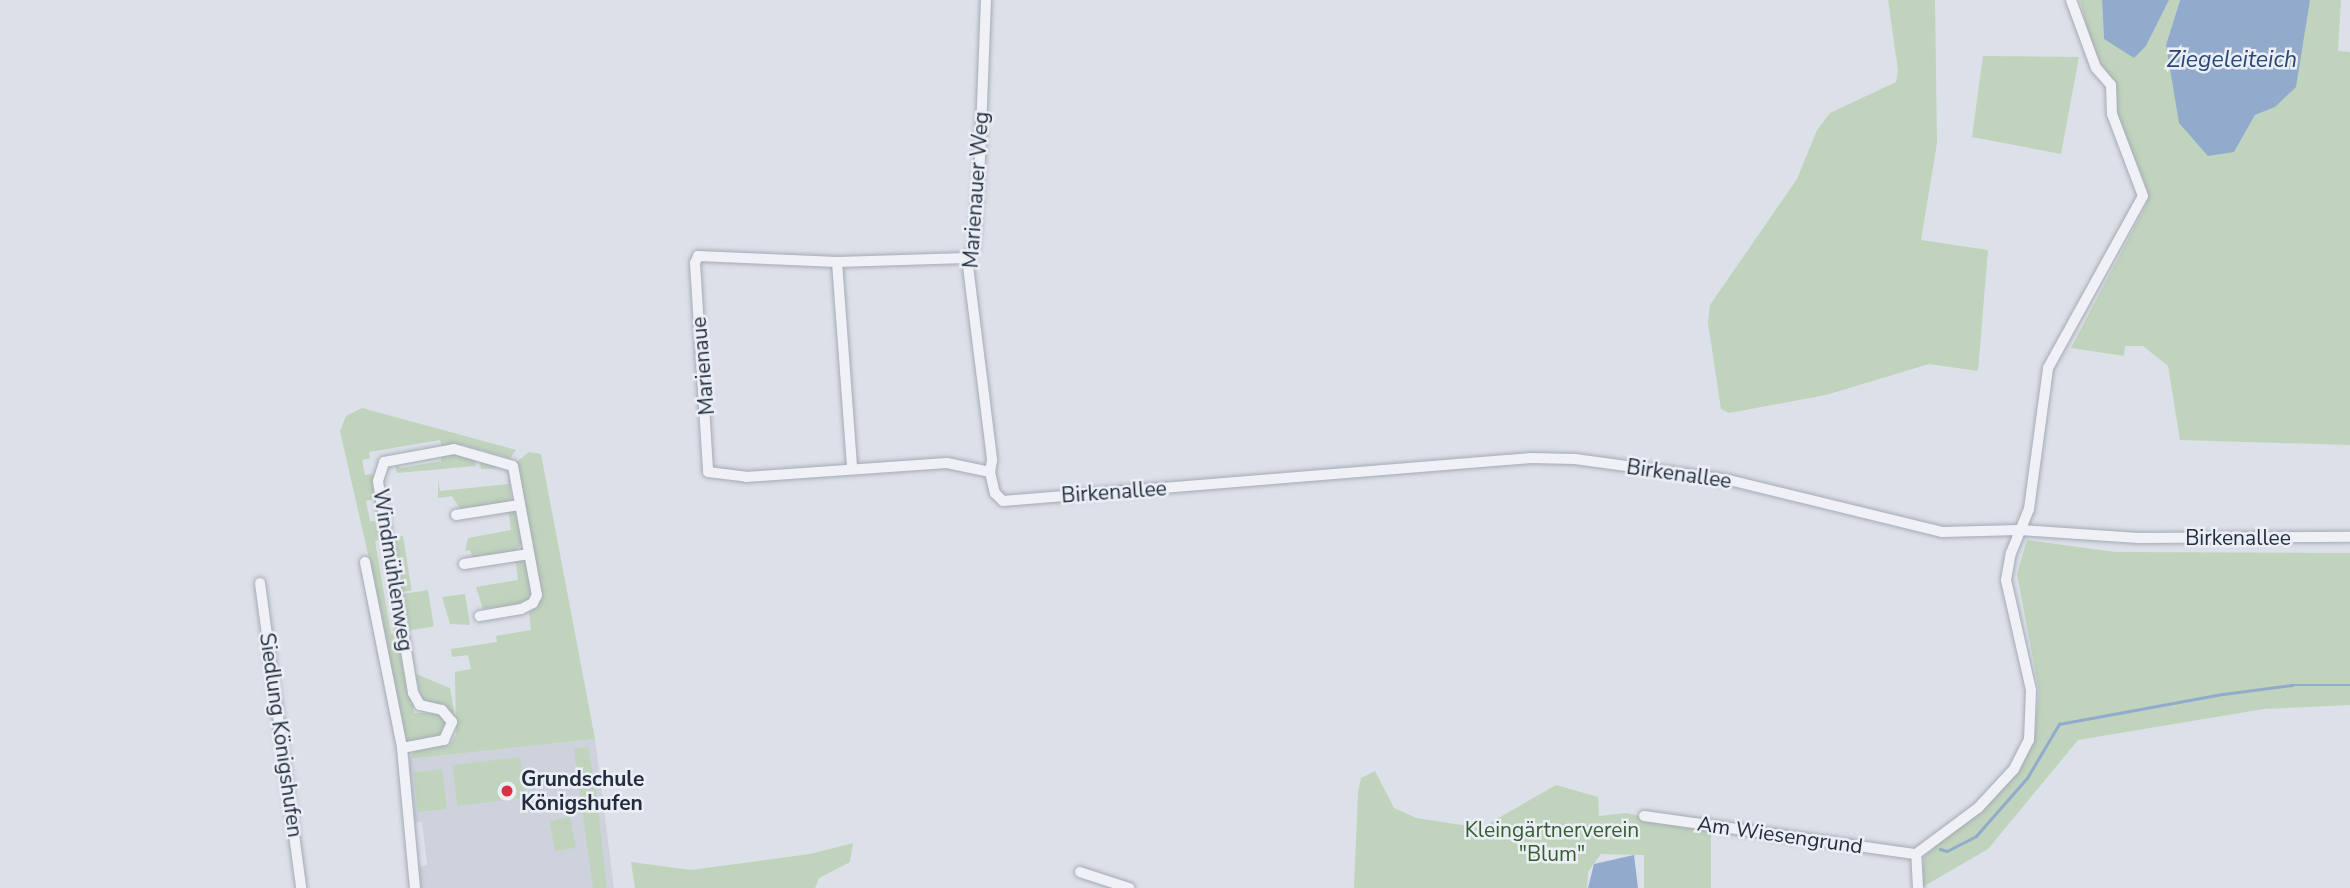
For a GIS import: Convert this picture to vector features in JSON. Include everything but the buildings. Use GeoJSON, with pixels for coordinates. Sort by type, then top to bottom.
{"type":"FeatureCollection","features":[{"type":"Feature","properties":{"kind":"street","name":"Marienauer Weg"},"geometry":{"type":"LineString","coordinates":[[986,0],[974,247],[967,258],[992,460],[990,472],[995,494],[1003,501]]}},
{"type":"Feature","properties":{"kind":"street"},"geometry":{"type":"LineString","coordinates":[[1918,888],[1916,854],[1979,808],[2014,769],[2029,740],[2031,690],[2007,580],[2020,530],[2029,509],[2048,368],[2080,317],[2143,196],[2112,114],[2111,85],[2096,68],[2071,0]]}},
{"type":"Feature","properties":{"kind":"street","name":"Marienaue"},"geometry":{"type":"LineString","coordinates":[[967,258],[837,262],[704,253],[695,259],[708,472],[746,477],[947,463],[990,472]]}},
{"type":"Feature","properties":{"kind":"street"},"geometry":{"type":"LineString","coordinates":[[837,262],[852,468]]}},
{"type":"Feature","properties":{"kind":"street","name":"Windmühlenweg"},"geometry":{"type":"LineString","coordinates":[[402,748],[444,740],[452,722],[442,710],[419,705],[413,693],[378,481],[379,467],[395,458],[444,450],[474,452],[513,466],[537,589],[533,603],[480,616]]}},
{"type":"Feature","properties":{"kind":"street","name":"Birkenallee"},"geometry":{"type":"LineString","coordinates":[[1003,501],[1219,486],[1281,476],[1564,459],[1729,480],[1914,528],[2020,530],[2139,538],[2350,537]]}},
{"type":"Feature","properties":{"kind":"street"},"geometry":{"type":"LineString","coordinates":[[456,515],[519,505]]}},
{"type":"Feature","properties":{"kind":"street"},"geometry":{"type":"LineString","coordinates":[[464,564],[529,554]]}},
{"type":"Feature","properties":{"kind":"street","name":"Windmühlenweg"},"geometry":{"type":"LineString","coordinates":[[365,562],[402,748],[415,888]]}},
{"type":"Feature","properties":{"kind":"street","name":"Siedlung Königshufen"},"geometry":{"type":"LineString","coordinates":[[260,583],[301,888]]}},
{"type":"Feature","properties":{"kind":"street","name":"Am Wiesengrund"},"geometry":{"type":"LineString","coordinates":[[1644,816],[1916,854]]}},
{"type":"Feature","properties":{"kind":"street"},"geometry":{"type":"LineString","coordinates":[[1080,872],[1129,888]]}},
{"type":"Feature","properties":{"kind":"shaded area","name":"Grundschule Königshufen"},"geometry":{"type":"Polygon","coordinates":[[[595,739],[614,888],[421,888],[419,867],[427,865],[422,822],[415,823],[409,759],[595,739]]]}},
{"type":"Feature","properties":{"kind":"green space"},"geometry":{"type":"Polygon","coordinates":[[[1888,0],[1935,0],[1937,143],[1921,240],[1988,250],[1978,371],[1929,364],[1826,395],[1729,413],[1721,409],[1708,323],[1710,305],[1797,179],[1817,130],[1830,113],[1896,82],[1898,70],[1888,0]]]}},
{"type":"Feature","properties":{"kind":"green space"},"geometry":{"type":"Polygon","coordinates":[[[2080,0],[2102,0],[2104,39],[2118,47],[2146,46],[2169,0],[2180,0],[2166,45],[2175,83],[2234,152],[2255,115],[2275,107],[2310,0],[2341,0],[2338,51],[2350,52],[2350,445],[2180,440],[2168,366],[2143,346],[2125,346],[2124,356],[2071,348],[2146,205],[2147,189],[2118,117],[2112,79],[2094,53],[2080,0]]]}},
{"type":"Feature","properties":{"kind":"green space"},"geometry":{"type":"Polygon","coordinates":[[[1983,56],[2079,57],[2061,154],[1972,137],[1983,56]]]}},
{"type":"Feature","properties":{"kind":"green space"},"geometry":{"type":"Polygon","coordinates":[[[362,408],[516,450],[510,458],[463,445],[442,447],[440,440],[369,452],[370,458],[362,460],[365,475],[373,474],[377,499],[366,501],[370,521],[379,521],[383,538],[375,541],[391,634],[401,633],[414,713],[436,713],[448,721],[446,734],[410,743],[404,740],[380,607],[340,431],[346,416],[362,408]]]}},
{"type":"Feature","properties":{"kind":"green space"},"geometry":{"type":"Polygon","coordinates":[[[529,452],[541,454],[595,739],[409,759],[415,750],[449,745],[456,735],[455,672],[471,669],[468,655],[452,657],[451,649],[497,642],[496,636],[531,630],[529,613],[537,604],[515,463],[529,452]]]}},
{"type":"Feature","properties":{"kind":"green space"},"geometry":{"type":"Polygon","coordinates":[[[449,453],[474,455],[476,466],[397,473],[395,464],[401,468],[441,461],[441,456],[449,453]]]}},
{"type":"Feature","properties":{"kind":"green space"},"geometry":{"type":"Polygon","coordinates":[[[479,457],[508,466],[511,499],[505,504],[461,510],[452,496],[438,498],[438,480],[440,491],[509,484],[507,468],[481,469],[479,457]]]}},
{"type":"Feature","properties":{"kind":"green space"},"geometry":{"type":"Polygon","coordinates":[[[515,511],[522,543],[515,552],[473,559],[470,550],[465,551],[468,538],[511,530],[509,514],[503,512],[515,511]]]}},
{"type":"Feature","properties":{"kind":"green space"},"geometry":{"type":"Polygon","coordinates":[[[403,536],[412,590],[400,592],[391,538],[403,536]]]}},
{"type":"Feature","properties":{"kind":"green space"},"geometry":{"type":"Polygon","coordinates":[[[2027,540],[2115,552],[2350,553],[2350,705],[2264,709],[2078,740],[1988,849],[1921,888],[1924,857],[2017,771],[2034,743],[2039,691],[2017,574],[2027,540]]]}},
{"type":"Feature","properties":{"kind":"green space"},"geometry":{"type":"Polygon","coordinates":[[[518,559],[528,564],[533,592],[527,603],[483,609],[476,587],[518,580],[516,563],[510,562],[518,559]]]}},
{"type":"Feature","properties":{"kind":"green space"},"geometry":{"type":"Polygon","coordinates":[[[428,590],[434,627],[409,630],[403,594],[428,590]]]}},
{"type":"Feature","properties":{"kind":"green space"},"geometry":{"type":"Polygon","coordinates":[[[465,594],[470,625],[450,624],[442,597],[465,594]]]}},
{"type":"Feature","properties":{"kind":"green space"},"geometry":{"type":"Polygon","coordinates":[[[416,674],[450,688],[455,717],[422,702],[416,674]]]}},
{"type":"Feature","properties":{"kind":"green space"},"geometry":{"type":"Polygon","coordinates":[[[588,747],[607,888],[593,888],[574,749],[588,747]]]}},
{"type":"Feature","properties":{"kind":"green space"},"geometry":{"type":"Polygon","coordinates":[[[520,757],[525,798],[458,806],[453,765],[520,757]]]}},
{"type":"Feature","properties":{"kind":"green space"},"geometry":{"type":"Polygon","coordinates":[[[442,769],[447,809],[418,812],[413,773],[442,769]]]}},
{"type":"Feature","properties":{"kind":"green space","name":"Kleingärtnerverein \"Blum\""},"geometry":{"type":"Polygon","coordinates":[[[1375,771],[1394,808],[1416,818],[1481,828],[1556,785],[1598,797],[1599,816],[1627,813],[1644,817],[1644,822],[1645,817],[1711,827],[1711,888],[1644,888],[1644,855],[1601,854],[1588,872],[1587,888],[1354,888],[1358,792],[1361,778],[1375,771]]]}},
{"type":"Feature","properties":{"kind":"green space"},"geometry":{"type":"Polygon","coordinates":[[[570,817],[576,847],[555,851],[549,821],[570,817]]]}},
{"type":"Feature","properties":{"kind":"green space"},"geometry":{"type":"Polygon","coordinates":[[[853,843],[850,862],[819,878],[815,888],[635,888],[631,862],[691,870],[810,854],[853,843]]]}},
{"type":"Feature","properties":{"kind":"water","name":"Ziegeleiteich"},"geometry":{"type":"Polygon","coordinates":[[[2102,0],[2169,0],[2146,46],[2134,58],[2104,39],[2102,0]]]}},
{"type":"Feature","properties":{"kind":"water","name":"Ziegeleiteich"},"geometry":{"type":"Polygon","coordinates":[[[2180,0],[2310,0],[2296,87],[2275,107],[2255,115],[2234,152],[2208,156],[2179,123],[2166,45],[2180,0]]]}},
{"type":"Feature","properties":{"kind":"water"},"geometry":{"type":"Polygon","coordinates":[[[1634,855],[1638,888],[1588,888],[1594,864],[1634,855]]]}},
{"type":"Feature","properties":{"kind":"waterway"},"geometry":{"type":"LineString","coordinates":[[1066,489],[1126,486]]}},
{"type":"Feature","properties":{"kind":"waterway"},"geometry":{"type":"LineString","coordinates":[[1940,849],[1947,851],[1976,836],[2027,778],[2059,724],[2223,694],[2292,685],[2350,685]]}},
{"type":"Feature","properties":{"kind":"place","name":"Grundschule Königshufen"},"geometry":{"type":"Point","coordinates":[507,791]}}]}
